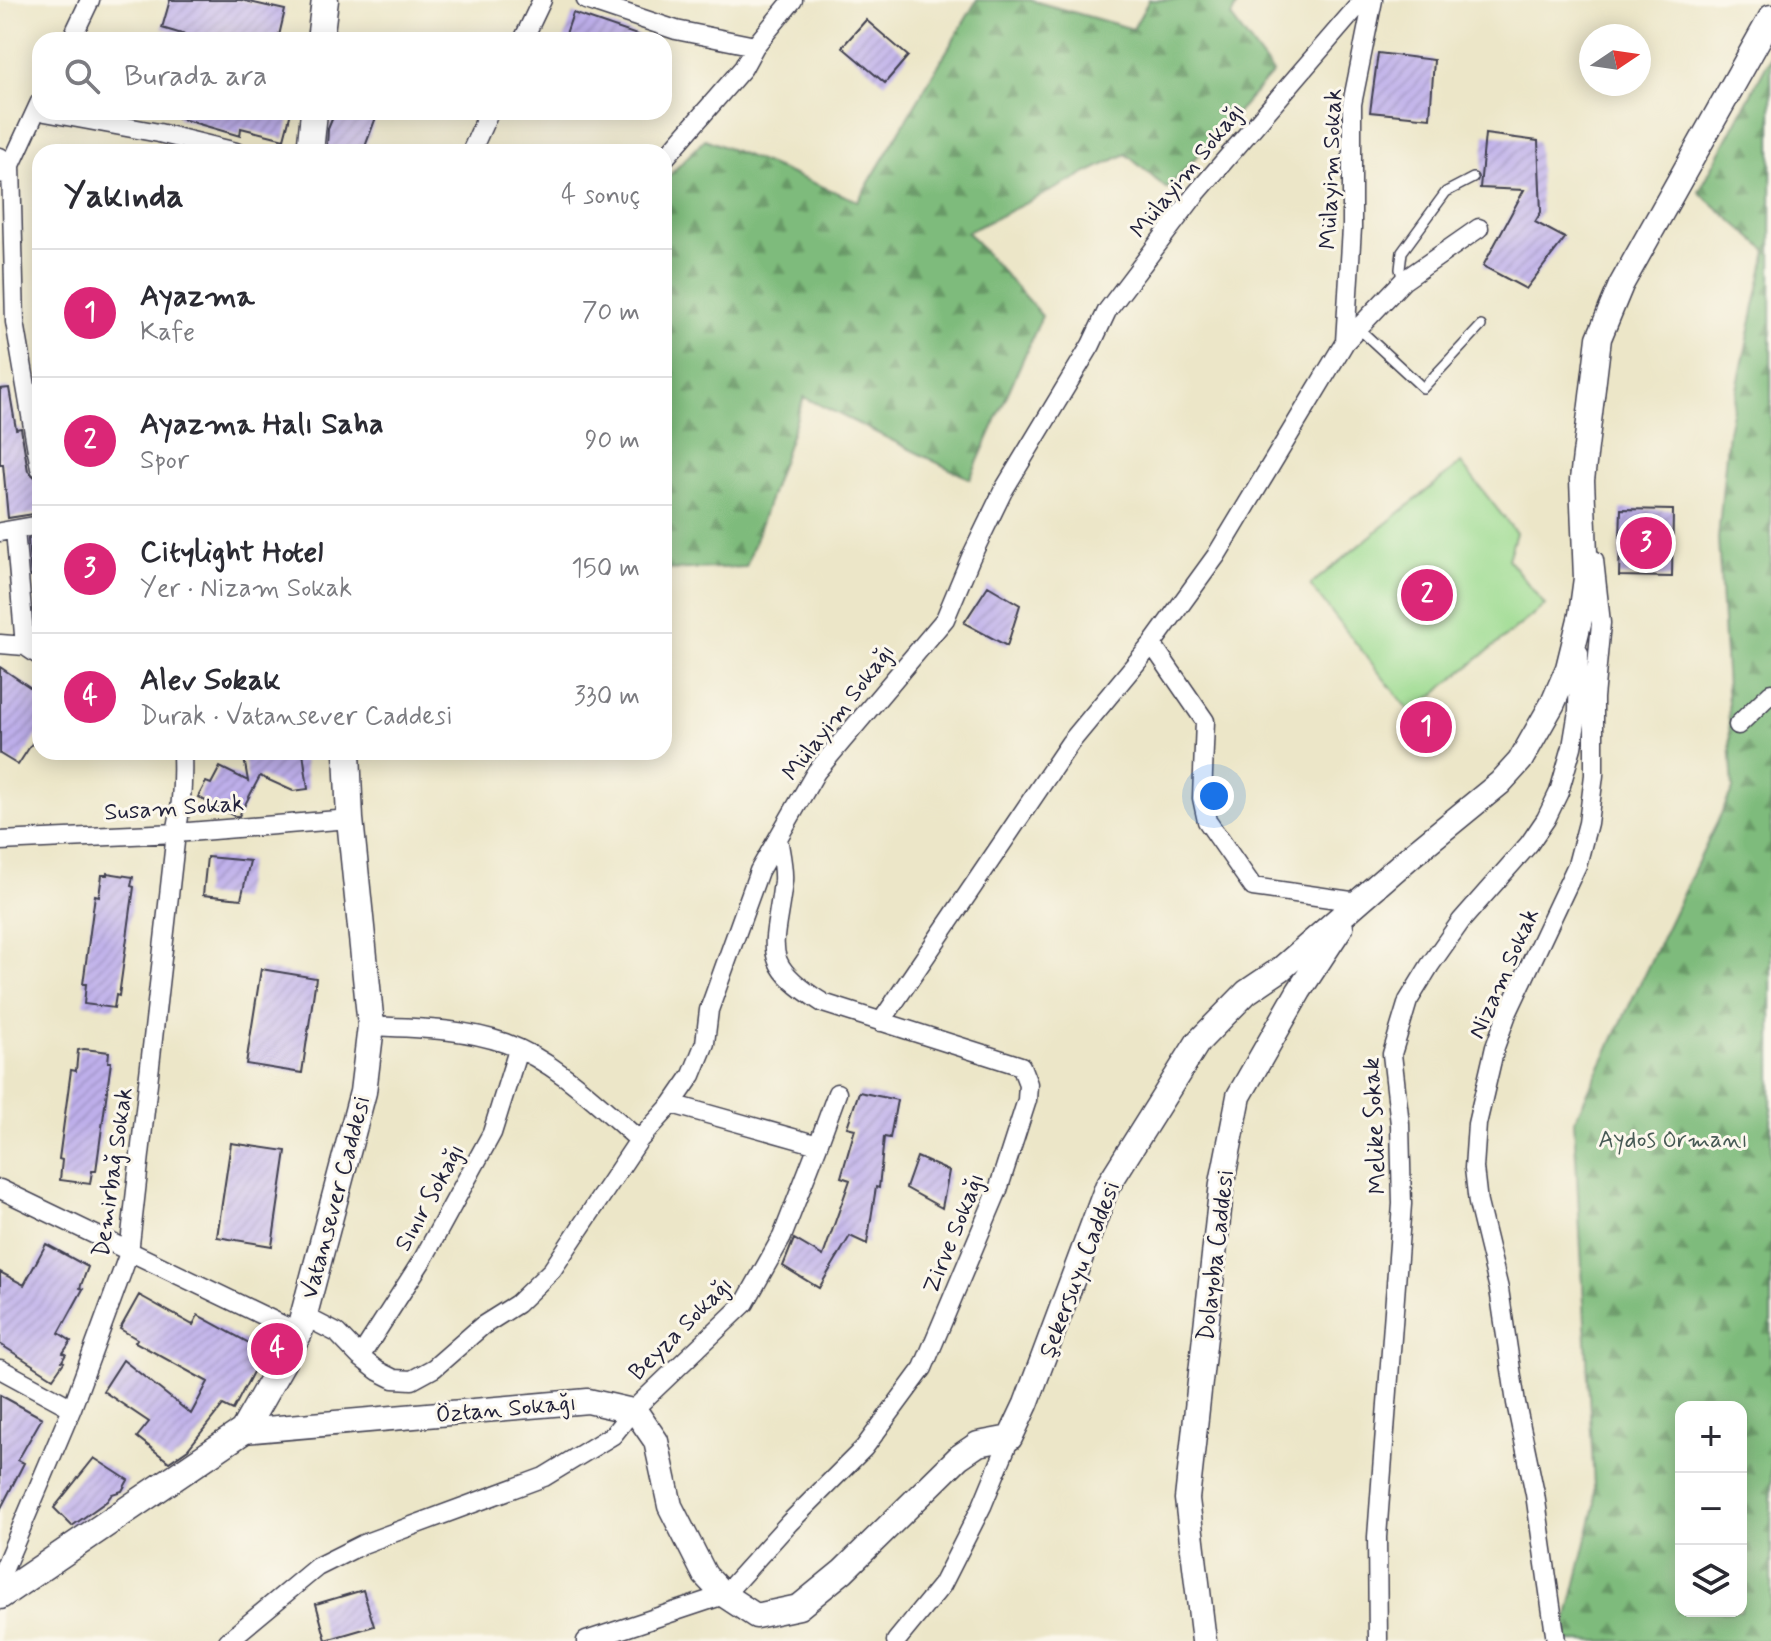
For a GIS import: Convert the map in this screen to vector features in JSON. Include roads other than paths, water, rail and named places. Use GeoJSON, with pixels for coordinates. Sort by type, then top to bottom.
{"type":"FeatureCollection","features":[{"type":"Feature","properties":{"kind":"main road"},"geometry":{"type":"LineString","coordinates":[[321,32],[325,0]]}},
{"type":"Feature","properties":{"kind":"main road"},"geometry":{"type":"LineString","coordinates":[[311,144],[313,120]]}},
{"type":"Feature","properties":{"kind":"main road","name":"Vatansever Caddesi"},"geometry":{"type":"LineString","coordinates":[[0,1596],[243,1431],[301,1325],[363,1092],[371,1026],[350,819],[347,760]]}},
{"type":"Feature","properties":{"kind":"street"},"geometry":{"type":"LineString","coordinates":[[75,32],[90,0]]}},
{"type":"Feature","properties":{"kind":"street"},"geometry":{"type":"LineString","coordinates":[[527,32],[542,0]]}},
{"type":"Feature","properties":{"kind":"street"},"geometry":{"type":"LineString","coordinates":[[586,0],[676,30],[755,46]]}},
{"type":"Feature","properties":{"kind":"street"},"geometry":{"type":"LineString","coordinates":[[672,150],[743,68],[755,46],[793,0]]}},
{"type":"Feature","properties":{"kind":"street","name":"Mülayim Sokağı"},"geometry":{"type":"LineString","coordinates":[[0,1189],[129,1253],[301,1325],[337,1333],[360,1357],[394,1379],[412,1380],[434,1368],[482,1326],[517,1304],[552,1270],[639,1140],[672,1104],[692,1075],[705,1043],[709,1010],[759,871],[816,772],[945,619],[1003,491],[1091,345],[1107,311],[1195,195],[1363,0]]}},
{"type":"Feature","properties":{"kind":"street","name":"Mülayim Sokak"},"geometry":{"type":"LineString","coordinates":[[1345,342],[1352,228],[1352,104],[1373,0]]}},
{"type":"Feature","properties":{"kind":"street","name":"Şekersuyu Caddesi"},"geometry":{"type":"LineString","coordinates":[[1010,1438],[1026,1404],[1107,1187],[1198,1042],[1247,992],[1281,969],[1500,783],[1520,761],[1553,703],[1568,668],[1586,578],[1582,480],[1599,338],[1621,285],[1771,17]]}},
{"type":"Feature","properties":{"kind":"street"},"geometry":{"type":"LineString","coordinates":[[32,421],[15,322],[4,167],[33,120]]}},
{"type":"Feature","properties":{"kind":"street"},"geometry":{"type":"LineString","coordinates":[[82,120],[174,144]]}},
{"type":"Feature","properties":{"kind":"street"},"geometry":{"type":"LineString","coordinates":[[475,144],[485,120]]}},
{"type":"Feature","properties":{"kind":"street"},"geometry":{"type":"LineString","coordinates":[[881,1022],[1070,743],[1152,644],[1216,556],[1345,342],[1403,281],[1479,228]]}},
{"type":"Feature","properties":{"kind":"street","name":"Nizam Sokak"},"geometry":{"type":"LineString","coordinates":[[1556,1641],[1535,1494],[1516,1403],[1499,1289],[1478,1203],[1474,1168],[1477,1124],[1495,1047],[1507,1014],[1577,865],[1588,823],[1594,775],[1594,698],[1601,623],[1600,594],[1583,514]]}},
{"type":"Feature","properties":{"kind":"street"},"geometry":{"type":"LineString","coordinates":[[32,526],[7,531],[32,646]]}},
{"type":"Feature","properties":{"kind":"street","name":"Melike Sokak"},"geometry":{"type":"LineString","coordinates":[[1378,1641],[1377,1537],[1402,1204],[1400,1124],[1392,1054],[1408,1001],[1430,965],[1461,921],[1529,844],[1559,792],[1578,711],[1581,615]]}},
{"type":"Feature","properties":{"kind":"street"},"geometry":{"type":"LineString","coordinates":[[0,644],[32,651]]}},
{"type":"Feature","properties":{"kind":"street"},"geometry":{"type":"LineString","coordinates":[[1152,644],[1205,721],[1202,798],[1207,821],[1253,887],[1358,902]]}},
{"type":"Feature","properties":{"kind":"street"},"geometry":{"type":"LineString","coordinates":[[1738,725],[1771,693]]}},
{"type":"Feature","properties":{"kind":"street","name":"Demirbağ Sokak"},"geometry":{"type":"LineString","coordinates":[[0,1578],[72,1408],[129,1253],[183,779],[182,760]]}},
{"type":"Feature","properties":{"kind":"street","name":"Susam Sokak"},"geometry":{"type":"LineString","coordinates":[[0,841],[176,833],[350,819]]}},
{"type":"Feature","properties":{"kind":"street","name":"Zirve Sokağı"},"geometry":{"type":"LineString","coordinates":[[586,1641],[724,1595],[789,1523],[864,1448],[923,1368],[998,1190],[1027,1100],[1028,1084],[1021,1066],[823,1003],[798,987],[782,969],[772,945],[783,877],[778,838]]}},
{"type":"Feature","properties":{"kind":"street","name":"Dolayoba Caddesi"},"geometry":{"type":"LineString","coordinates":[[1204,1641],[1187,1499],[1222,1183],[1239,1096],[1299,991],[1358,902]]}},
{"type":"Feature","properties":{"kind":"street"},"geometry":{"type":"LineString","coordinates":[[371,1026],[445,1029],[505,1043],[556,1070],[639,1140]]}},
{"type":"Feature","properties":{"kind":"street","name":"Sınır Sokağı"},"geometry":{"type":"LineString","coordinates":[[360,1357],[423,1259],[492,1133],[518,1050]]}},
{"type":"Feature","properties":{"kind":"street","name":"Beyza Sokağı"},"geometry":{"type":"LineString","coordinates":[[228,1641],[317,1567],[363,1544],[544,1477],[613,1435],[632,1411],[745,1303],[782,1237],[837,1093]]}},
{"type":"Feature","properties":{"kind":"street"},"geometry":{"type":"LineString","coordinates":[[672,1104],[818,1145]]}},
{"type":"Feature","properties":{"kind":"street"},"geometry":{"type":"LineString","coordinates":[[0,1369],[72,1408]]}},
{"type":"Feature","properties":{"kind":"street","name":"Öztan Sokağı"},"geometry":{"type":"LineString","coordinates":[[243,1431],[588,1401],[632,1411]]}},
{"type":"Feature","properties":{"kind":"street"},"geometry":{"type":"LineString","coordinates":[[632,1411],[656,1441],[670,1506],[705,1575],[724,1595],[756,1616],[799,1607],[843,1571],[959,1457],[978,1444],[1010,1438]]}},
{"type":"Feature","properties":{"kind":"street"},"geometry":{"type":"LineString","coordinates":[[896,1641],[942,1585],[982,1506],[1010,1438]]}},
{"type":"Feature","properties":{"kind":"lane"},"geometry":{"type":"LineString","coordinates":[[1403,281],[1400,269],[1402,252],[1446,192],[1473,178]]}},
{"type":"Feature","properties":{"kind":"lane"},"geometry":{"type":"LineString","coordinates":[[1357,327],[1423,388],[1481,326]]}},
{"type":"Feature","properties":{"kind":"place","name":"Citylight Hotel"},"geometry":{"type":"Point","coordinates":[1646,543]}},
{"type":"Feature","properties":{"kind":"place","name":"Ayazma Halı Saha"},"geometry":{"type":"Point","coordinates":[1427,595]}},
{"type":"Feature","properties":{"kind":"place","name":"Ayazma"},"geometry":{"type":"Point","coordinates":[1426,727]}},
{"type":"Feature","properties":{"kind":"place","name":"Alev Sokak"},"geometry":{"type":"Point","coordinates":[277,1349]}},
{"type":"Feature","properties":{"kind":"park label","name":"Aydos Ormanı"},"geometry":{"type":"Point","coordinates":[1673,1139]}}]}
